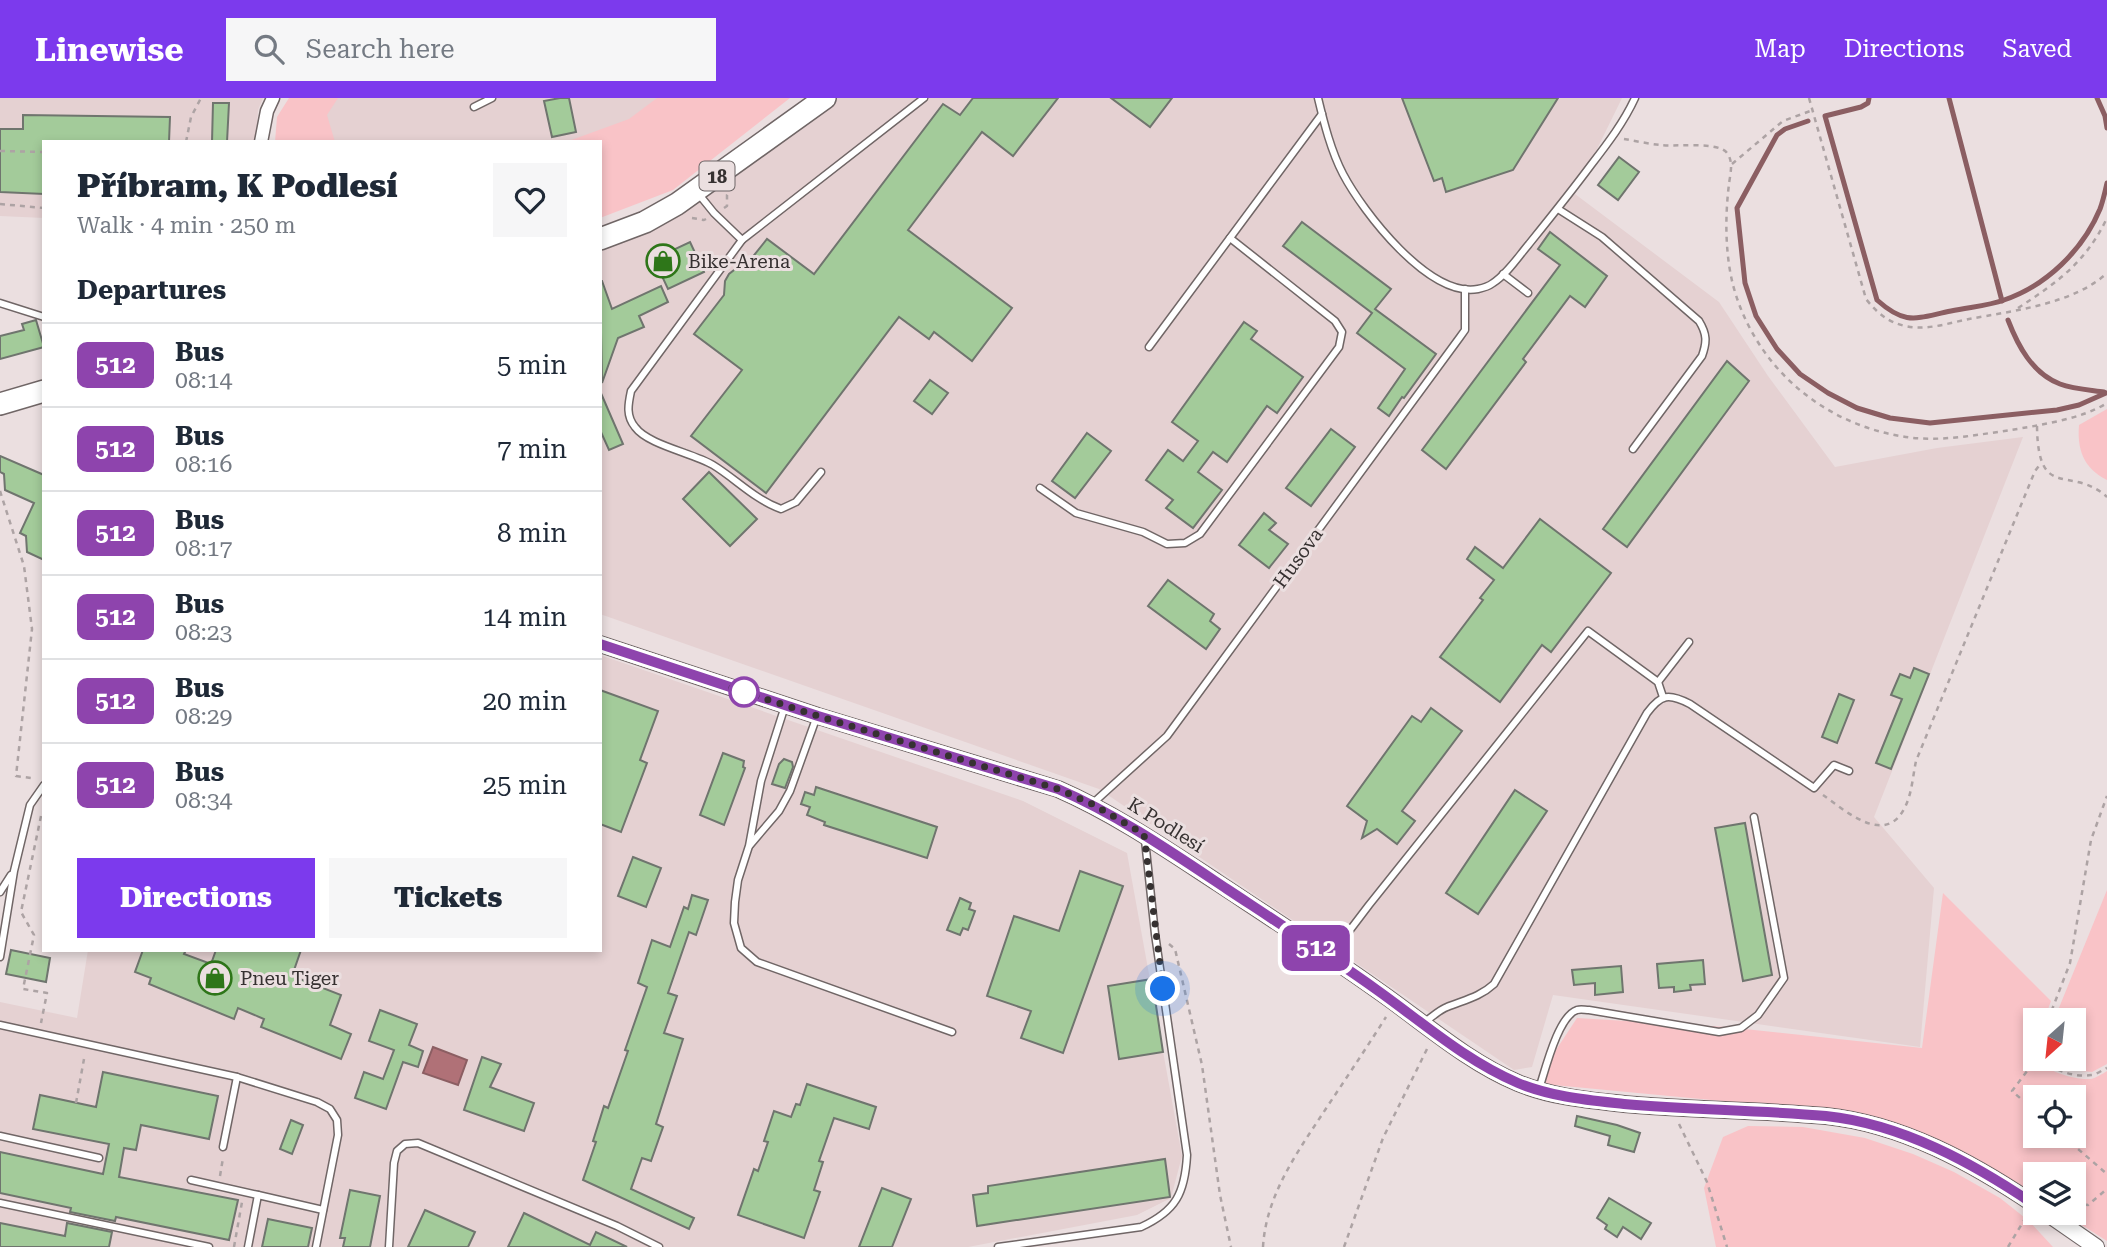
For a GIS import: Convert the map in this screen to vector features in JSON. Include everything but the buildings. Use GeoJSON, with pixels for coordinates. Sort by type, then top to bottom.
{"type":"FeatureCollection","features":[{"type":"Feature","properties":{"kind":"main road","name":"18"},"geometry":{"type":"LineString","coordinates":[[602,238],[645,222],[696,190],[825,98]]}},
{"type":"Feature","properties":{"kind":"main road"},"geometry":{"type":"LineString","coordinates":[[0,404],[42,392]]}},
{"type":"Feature","properties":{"kind":"street"},"geometry":{"type":"LineString","coordinates":[[261,140],[267,111],[273,98]]}},
{"type":"Feature","properties":{"kind":"street","name":"K Podlesí"},"geometry":{"type":"LineString","coordinates":[[602,645],[818,716],[1058,789],[1092,804],[1144,834],[1330,957],[1490,1069],[1538,1091],[1573,1099],[1671,1108],[1828,1116],[1875,1126],[1932,1145],[1985,1172],[2023,1197]]}},
{"type":"Feature","properties":{"kind":"street","name":"K Podlesí"},"geometry":{"type":"LineString","coordinates":[[2065,1225],[2096,1247]]}},
{"type":"Feature","properties":{"kind":"lane"},"geometry":{"type":"LineString","coordinates":[[474,107],[492,98]]}},
{"type":"Feature","properties":{"kind":"lane"},"geometry":{"type":"LineString","coordinates":[[821,472],[796,502],[781,509],[764,502],[712,464],[654,440],[635,429],[627,412],[631,391],[742,240],[924,98]]}},
{"type":"Feature","properties":{"kind":"lane"},"geometry":{"type":"LineString","coordinates":[[1318,98],[1341,171],[1359,202],[1423,271],[1444,283],[1465,289],[1479,289],[1492,284],[1503,274],[1558,209],[1613,137],[1635,98]]}},
{"type":"Feature","properties":{"kind":"lane"},"geometry":{"type":"LineString","coordinates":[[1149,348],[1322,114]]}},
{"type":"Feature","properties":{"kind":"lane"},"geometry":{"type":"LineString","coordinates":[[696,190],[714,214],[742,240]]}},
{"type":"Feature","properties":{"kind":"lane"},"geometry":{"type":"LineString","coordinates":[[1558,209],[1602,237],[1699,321],[1706,332],[1707,343],[1702,356],[1633,449]]}},
{"type":"Feature","properties":{"kind":"lane"},"geometry":{"type":"LineString","coordinates":[[1040,488],[1076,513],[1143,532],[1167,544],[1185,542],[1200,534],[1339,347],[1342,332],[1335,321],[1230,238]]}},
{"type":"Feature","properties":{"kind":"lane"},"geometry":{"type":"LineString","coordinates":[[1503,274],[1528,293]]}},
{"type":"Feature","properties":{"kind":"lane","name":"Husova"},"geometry":{"type":"LineString","coordinates":[[1092,804],[1167,736],[1452,349],[1465,330],[1465,289]]}},
{"type":"Feature","properties":{"kind":"lane"},"geometry":{"type":"LineString","coordinates":[[0,303],[42,316]]}},
{"type":"Feature","properties":{"kind":"lane"},"geometry":{"type":"LineString","coordinates":[[1330,957],[1377,894],[1588,631],[1658,682],[1663,697]]}},
{"type":"Feature","properties":{"kind":"lane"},"geometry":{"type":"LineString","coordinates":[[1658,682],[1689,642]]}},
{"type":"Feature","properties":{"kind":"lane"},"geometry":{"type":"LineString","coordinates":[[1429,1027],[1445,1008],[1472,999],[1486,992],[1494,984],[1647,713],[1663,697],[1677,697],[1690,704],[1814,788],[1834,765],[1849,771]]}},
{"type":"Feature","properties":{"kind":"lane"},"geometry":{"type":"LineString","coordinates":[[785,705],[761,781],[749,846],[738,880],[734,923],[741,948],[757,962],[952,1032]]}},
{"type":"Feature","properties":{"kind":"lane"},"geometry":{"type":"LineString","coordinates":[[749,846],[779,811],[790,791],[818,716]]}},
{"type":"Feature","properties":{"kind":"lane"},"geometry":{"type":"LineString","coordinates":[[0,957],[14,870],[30,805],[42,788]]}},
{"type":"Feature","properties":{"kind":"lane"},"geometry":{"type":"LineString","coordinates":[[1538,1091],[1560,1028],[1566,1018],[1576,1010],[1719,1032],[1741,1028],[1758,1015],[1784,978],[1754,817]]}},
{"type":"Feature","properties":{"kind":"lane"},"geometry":{"type":"LineString","coordinates":[[998,1247],[1141,1227],[1158,1219],[1170,1209],[1179,1196],[1186,1177],[1187,1155],[1155,934],[1144,834]]}},
{"type":"Feature","properties":{"kind":"lane"},"geometry":{"type":"LineString","coordinates":[[0,892],[14,870]]}},
{"type":"Feature","properties":{"kind":"lane"},"geometry":{"type":"LineString","coordinates":[[0,1025],[237,1077],[317,1102],[330,1109],[337,1120],[338,1135],[316,1247]]}},
{"type":"Feature","properties":{"kind":"lane"},"geometry":{"type":"LineString","coordinates":[[223,1147],[237,1077]]}},
{"type":"Feature","properties":{"kind":"lane"},"geometry":{"type":"LineString","coordinates":[[0,1136],[99,1158]]}},
{"type":"Feature","properties":{"kind":"lane"},"geometry":{"type":"LineString","coordinates":[[389,1247],[397,1151],[405,1144],[418,1143],[617,1226],[659,1247]]}},
{"type":"Feature","properties":{"kind":"lane"},"geometry":{"type":"LineString","coordinates":[[191,1180],[323,1210]]}},
{"type":"Feature","properties":{"kind":"lane"},"geometry":{"type":"LineString","coordinates":[[248,1247],[258,1195]]}},
{"type":"Feature","properties":{"kind":"lane"},"geometry":{"type":"LineString","coordinates":[[0,1203],[209,1247]]}},
{"type":"Feature","properties":{"kind":"lane"},"geometry":{"type":"LineString","coordinates":[[637,1247],[641,1238]]}},
{"type":"Feature","properties":{"kind":"path"},"geometry":{"type":"LineString","coordinates":[[186,140],[191,117],[201,98]]}},
{"type":"Feature","properties":{"kind":"path"},"geometry":{"type":"LineString","coordinates":[[1809,98],[1867,299],[1878,313],[1892,322],[1922,328],[2015,310],[2076,292],[2107,272]]}},
{"type":"Feature","properties":{"kind":"path"},"geometry":{"type":"LineString","coordinates":[[1731,164],[1783,121],[1813,110]]}},
{"type":"Feature","properties":{"kind":"path"},"geometry":{"type":"LineString","coordinates":[[1613,137],[1661,145],[1717,146],[1727,153],[1731,164],[1727,198],[1727,243],[1732,282],[1743,318],[1780,372],[1811,399],[1843,420],[1902,437],[1937,439],[2037,426],[2097,409],[2107,403]]}},
{"type":"Feature","properties":{"kind":"path"},"geometry":{"type":"LineString","coordinates":[[0,151],[42,152]]}},
{"type":"Feature","properties":{"kind":"path"},"geometry":{"type":"LineString","coordinates":[[0,204],[42,208]]}},
{"type":"Feature","properties":{"kind":"path"},"geometry":{"type":"LineString","coordinates":[[2015,310],[2052,286],[2075,266],[2096,240],[2107,218]]}},
{"type":"Feature","properties":{"kind":"path"},"geometry":{"type":"LineString","coordinates":[[2037,426],[2041,463],[2049,474],[2062,480],[2107,491]]}},
{"type":"Feature","properties":{"kind":"path"},"geometry":{"type":"LineString","coordinates":[[1814,788],[1861,821],[1874,825],[1887,824],[1899,817],[1907,804],[1916,761],[2035,471],[2041,463]]}},
{"type":"Feature","properties":{"kind":"path"},"geometry":{"type":"LineString","coordinates":[[0,491],[24,566],[32,629],[16,776],[31,778]]}},
{"type":"Feature","properties":{"kind":"path"},"geometry":{"type":"LineString","coordinates":[[2101,491],[2107,497]]}},
{"type":"Feature","properties":{"kind":"path"},"geometry":{"type":"LineString","coordinates":[[2053,1008],[2070,963],[2091,841],[2107,796]]}},
{"type":"Feature","properties":{"kind":"path"},"geometry":{"type":"LineString","coordinates":[[39,1034],[47,993],[23,989],[34,935],[21,912],[42,811]]}},
{"type":"Feature","properties":{"kind":"path"},"geometry":{"type":"LineString","coordinates":[[1155,934],[1175,949],[1202,1065],[1220,1195],[1231,1247]]}},
{"type":"Feature","properties":{"kind":"path"},"geometry":{"type":"LineString","coordinates":[[1263,1247],[1274,1195],[1294,1157],[1396,1003]]}},
{"type":"Feature","properties":{"kind":"path"},"geometry":{"type":"LineString","coordinates":[[1344,1247],[1383,1138],[1429,1027]]}},
{"type":"Feature","properties":{"kind":"path"},"geometry":{"type":"LineString","coordinates":[[76,1103],[84,1059]]}},
{"type":"Feature","properties":{"kind":"path"},"geometry":{"type":"LineString","coordinates":[[2063,1071],[2092,1075],[2107,1068]]}},
{"type":"Feature","properties":{"kind":"path"},"geometry":{"type":"LineString","coordinates":[[2023,1101],[2012,1091],[2027,1071]]}},
{"type":"Feature","properties":{"kind":"path"},"geometry":{"type":"LineString","coordinates":[[1671,1108],[1707,1182],[1727,1247]]}},
{"type":"Feature","properties":{"kind":"path"},"geometry":{"type":"LineString","coordinates":[[2077,1148],[2107,1174]]}},
{"type":"Feature","properties":{"kind":"path"},"geometry":{"type":"LineString","coordinates":[[220,1176],[223,1162]]}},
{"type":"Feature","properties":{"kind":"path"},"geometry":{"type":"LineString","coordinates":[[2086,1205],[2107,1189]]}},
{"type":"Feature","properties":{"kind":"path"},"geometry":{"type":"LineString","coordinates":[[234,1247],[242,1201]]}},
{"type":"Feature","properties":{"kind":"path"},"geometry":{"type":"LineString","coordinates":[[2008,1247],[2025,1225]]}},
{"type":"Feature","properties":{"kind":"shaded area"},"geometry":{"type":"Polygon","coordinates":[[[0,98],[263,98],[258,110],[256,140],[42,140],[42,218],[0,216],[0,98]]]}},
{"type":"Feature","properties":{"kind":"shaded area"},"geometry":{"type":"Polygon","coordinates":[[[289,98],[338,98],[327,115],[334,140],[275,140],[277,117],[289,98]]]}},
{"type":"Feature","properties":{"kind":"shaded area"},"geometry":{"type":"Polygon","coordinates":[[[318,98],[729,98],[602,141],[307,140],[318,98]]]}},
{"type":"Feature","properties":{"kind":"shaded area"},"geometry":{"type":"Polygon","coordinates":[[[657,98],[790,98],[673,190],[602,217],[602,140],[571,140],[629,119],[657,98]]]}},
{"type":"Feature","properties":{"kind":"shaded area"},"geometry":{"type":"Polygon","coordinates":[[[825,98],[1622,98],[1575,194],[1719,302],[1768,376],[1835,467],[1937,448],[2023,437],[1874,817],[1934,888],[1920,1047],[1553,995],[1532,1067],[1514,1070],[1099,789],[602,615],[602,245],[825,98]]]}},
{"type":"Feature","properties":{"kind":"shaded area"},"geometry":{"type":"Polygon","coordinates":[[[2107,409],[2107,480],[2092,470],[2083,457],[2079,425],[2107,409]]]}},
{"type":"Feature","properties":{"kind":"shaded area"},"geometry":{"type":"Polygon","coordinates":[[[602,656],[1023,801],[1127,853],[1182,1156],[1171,1198],[1137,1215],[968,1247],[0,1247],[0,1002],[77,1018],[88,952],[602,952],[602,656]]]}},
{"type":"Feature","properties":{"kind":"shaded area"},"geometry":{"type":"Polygon","coordinates":[[[2107,890],[2107,1064],[2092,1072],[2081,1071],[2086,1071],[2086,1008],[2059,1008],[2107,890]]]}},
{"type":"Feature","properties":{"kind":"shaded area"},"geometry":{"type":"Polygon","coordinates":[[[1943,893],[2051,1001],[2048,1008],[2023,1008],[2023,1071],[2053,1071],[2076,1078],[2091,1079],[2107,1071],[2107,1241],[2082,1225],[2086,1225],[2086,1162],[2023,1162],[2023,1187],[1997,1171],[1869,1115],[1543,1084],[1554,1053],[1577,1018],[1726,1027],[1922,1048],[1943,893]]]}},
{"type":"Feature","properties":{"kind":"shaded area"},"geometry":{"type":"Polygon","coordinates":[[[433,1047],[467,1060],[458,1085],[423,1073],[433,1047]]]}},
{"type":"Feature","properties":{"kind":"shaded area"},"geometry":{"type":"Polygon","coordinates":[[[1748,1126],[1803,1127],[1865,1138],[1913,1154],[1954,1172],[2000,1198],[2023,1216],[2023,1225],[2033,1225],[2053,1247],[1716,1247],[1704,1188],[1723,1137],[1748,1126]]]}},
{"type":"Feature","properties":{"kind":"waterway"},"geometry":{"type":"LineString","coordinates":[[1869,98],[1868,103],[1861,107],[1825,116],[1877,300],[1904,317],[1920,317],[1992,304],[2034,286],[2061,265],[2084,239],[2100,209],[2107,183]]}},
{"type":"Feature","properties":{"kind":"waterway"},"geometry":{"type":"LineString","coordinates":[[1949,98],[2002,301]]}},
{"type":"Feature","properties":{"kind":"waterway"},"geometry":{"type":"LineString","coordinates":[[2097,98],[2107,128]]}},
{"type":"Feature","properties":{"kind":"waterway"},"geometry":{"type":"LineString","coordinates":[[1808,121],[1785,129],[1777,135],[1737,208],[1745,283],[1756,316],[1777,349],[1800,374],[1857,408],[1890,418],[1930,423],[2057,410],[2079,405],[2106,393]]}},
{"type":"Feature","properties":{"kind":"waterway"},"geometry":{"type":"LineString","coordinates":[[2008,320],[2021,349],[2041,373],[2065,386],[2104,392]]}},
{"type":"Feature","properties":{"kind":"bus line","name":"512"},"geometry":{"type":"LineString","coordinates":[[602,645],[818,716],[1058,789],[1092,804],[1144,834],[1330,957],[1490,1069],[1538,1091],[1573,1099],[1671,1108],[1828,1116],[1875,1126],[1932,1145],[1985,1172],[2023,1197]]}},
{"type":"Feature","properties":{"kind":"place","name":"Bike-Arena"},"geometry":{"type":"Point","coordinates":[663,261]}},
{"type":"Feature","properties":{"kind":"place","name":"Pneu Tiger"},"geometry":{"type":"Point","coordinates":[215,978]}},
{"type":"Feature","properties":{"kind":"route"},"geometry":{"type":"LineString","coordinates":[[744,692],[732,688],[1058,789],[1092,804],[1144,834],[1163,989]]}}]}
